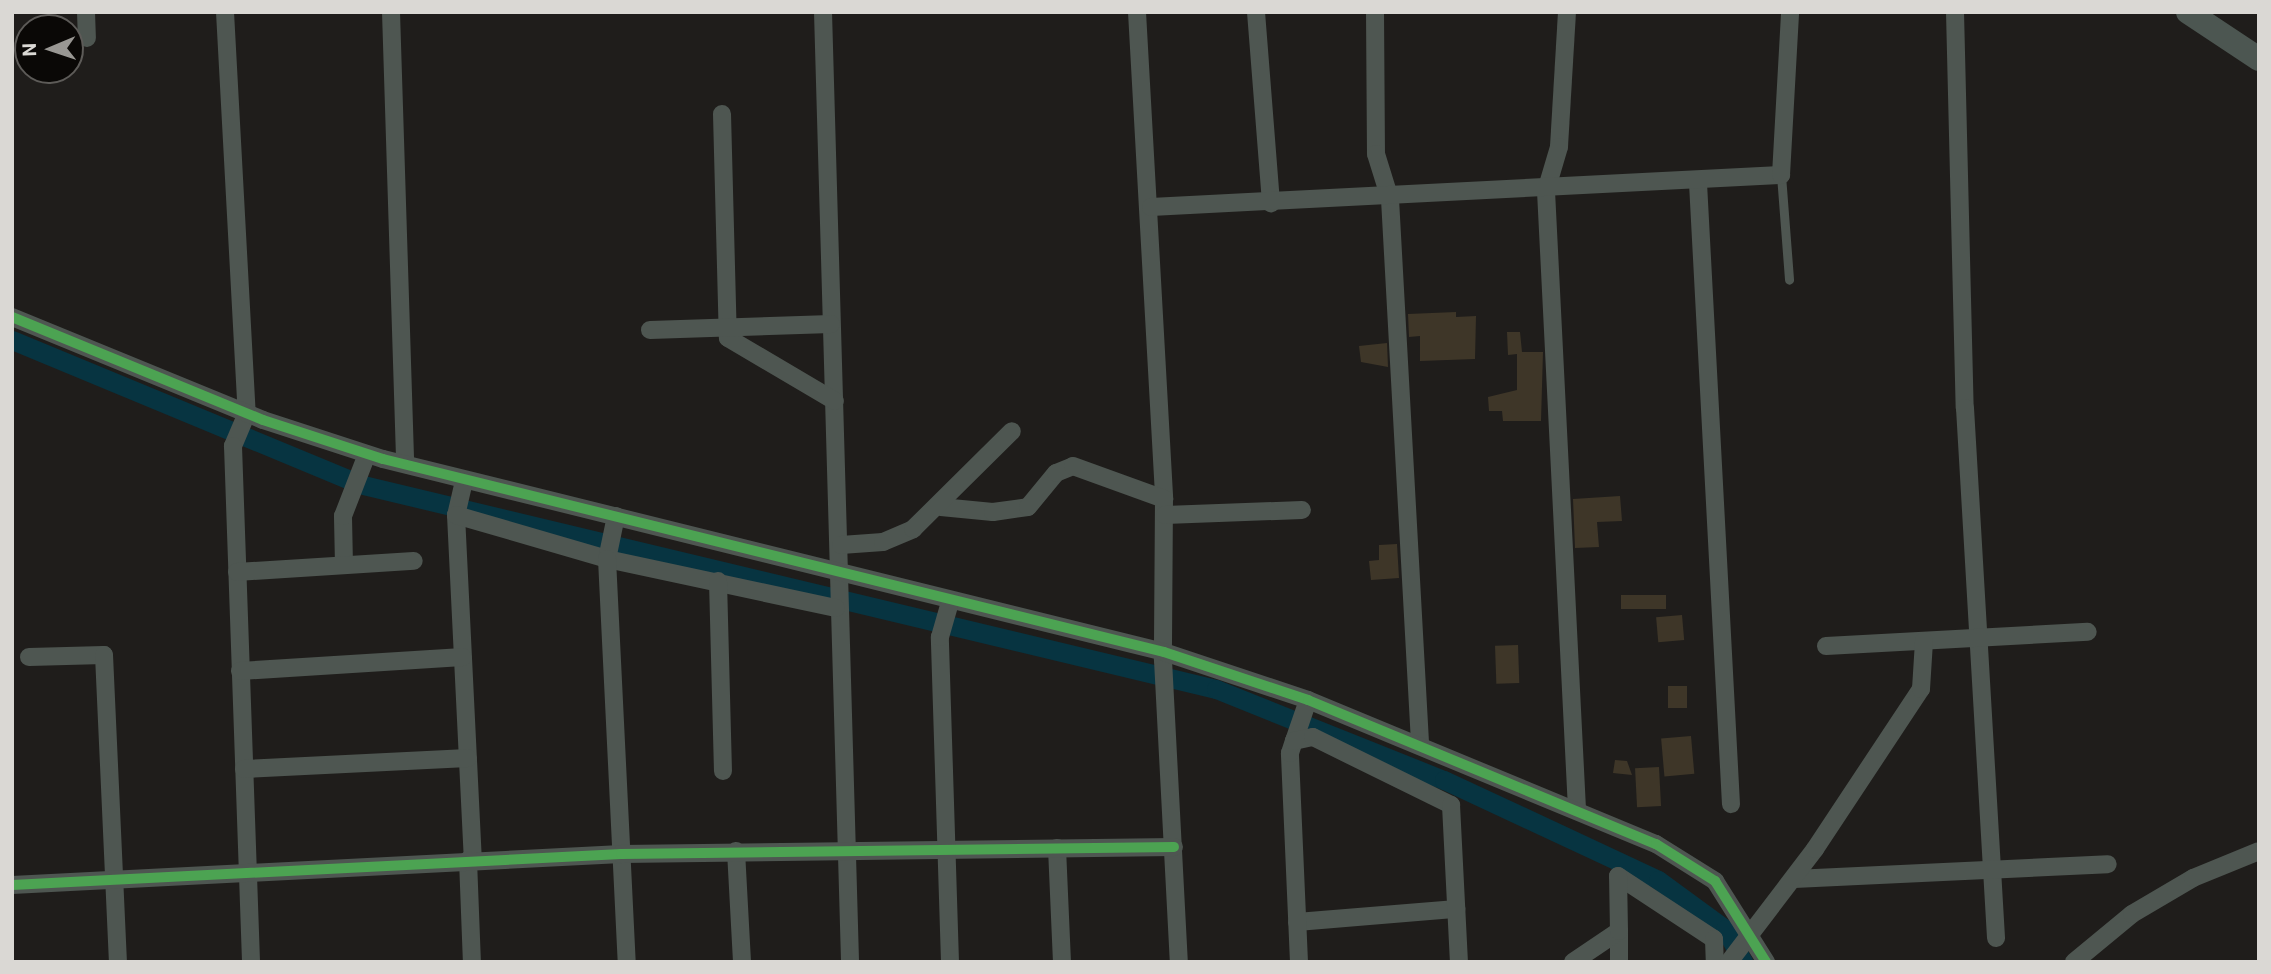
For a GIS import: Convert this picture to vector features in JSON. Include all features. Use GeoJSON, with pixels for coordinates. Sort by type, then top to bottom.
{"type":"FeatureCollection","features":[{"type":"Feature","properties":{"kind":"main road"},"geometry":{"type":"LineString","coordinates":[[2188,12],[2259,59]]}},
{"type":"Feature","properties":{"kind":"street"},"geometry":{"type":"LineString","coordinates":[[86,12],[87,38]]}},
{"type":"Feature","properties":{"kind":"street"},"geometry":{"type":"LineString","coordinates":[[225,12],[244,420],[233,446],[251,962]]}},
{"type":"Feature","properties":{"kind":"street"},"geometry":{"type":"LineString","coordinates":[[391,12],[405,464]]}},
{"type":"Feature","properties":{"kind":"street"},"geometry":{"type":"LineString","coordinates":[[823,12],[831,324],[841,545],[836,608],[850,962]]}},
{"type":"Feature","properties":{"kind":"street"},"geometry":{"type":"LineString","coordinates":[[1137,12],[1151,207],[1164,507],[1163,656],[1179,962]]}},
{"type":"Feature","properties":{"kind":"street"},"geometry":{"type":"LineString","coordinates":[[1256,12],[1270,203]]}},
{"type":"Feature","properties":{"kind":"street"},"geometry":{"type":"LineString","coordinates":[[1375,12],[1376,154],[1390,199],[1420,743]]}},
{"type":"Feature","properties":{"kind":"street"},"geometry":{"type":"LineString","coordinates":[[1567,12],[1559,147],[1546,191],[1577,809]]}},
{"type":"Feature","properties":{"kind":"street"},"geometry":{"type":"LineString","coordinates":[[1151,207],[1390,199],[1699,183],[1781,175],[1790,12]]}},
{"type":"Feature","properties":{"kind":"street"},"geometry":{"type":"LineString","coordinates":[[1955,12],[1978,638],[1996,938]]}},
{"type":"Feature","properties":{"kind":"street"},"geometry":{"type":"LineString","coordinates":[[722,114],[728,328],[736,347],[835,401]]}},
{"type":"Feature","properties":{"kind":"street"},"geometry":{"type":"LineString","coordinates":[[1699,183],[1731,804]]}},
{"type":"Feature","properties":{"kind":"street"},"geometry":{"type":"LineString","coordinates":[[12,317],[244,420],[405,464],[462,488],[615,523],[948,610],[1163,656],[1302,721],[1420,743],[1656,844],[1715,881],[1744,936],[1766,962]]}},
{"type":"Feature","properties":{"kind":"street"},"geometry":{"type":"LineString","coordinates":[[650,330],[831,324]]}},
{"type":"Feature","properties":{"kind":"street"},"geometry":{"type":"LineString","coordinates":[[841,545],[883,542],[941,507],[1012,430]]}},
{"type":"Feature","properties":{"kind":"street"},"geometry":{"type":"LineString","coordinates":[[344,565],[343,516],[367,454]]}},
{"type":"Feature","properties":{"kind":"street"},"geometry":{"type":"LineString","coordinates":[[941,507],[993,512],[1028,507],[1056,473],[1073,466],[1164,507],[1302,510]]}},
{"type":"Feature","properties":{"kind":"street"},"geometry":{"type":"LineString","coordinates":[[462,488],[456,515],[468,758],[472,962]]}},
{"type":"Feature","properties":{"kind":"street"},"geometry":{"type":"LineString","coordinates":[[456,515],[607,559],[836,608]]}},
{"type":"Feature","properties":{"kind":"street"},"geometry":{"type":"LineString","coordinates":[[615,523],[607,559],[627,962]]}},
{"type":"Feature","properties":{"kind":"street"},"geometry":{"type":"LineString","coordinates":[[237,572],[414,561]]}},
{"type":"Feature","properties":{"kind":"street"},"geometry":{"type":"LineString","coordinates":[[718,581],[723,771]]}},
{"type":"Feature","properties":{"kind":"street"},"geometry":{"type":"LineString","coordinates":[[948,610],[940,637],[950,962]]}},
{"type":"Feature","properties":{"kind":"street"},"geometry":{"type":"LineString","coordinates":[[1826,646],[2088,632]]}},
{"type":"Feature","properties":{"kind":"street"},"geometry":{"type":"LineString","coordinates":[[1619,962],[1618,876],[1714,939],[1725,960],[1794,878],[1921,689],[1924,640]]}},
{"type":"Feature","properties":{"kind":"street"},"geometry":{"type":"LineString","coordinates":[[29,657],[104,655],[118,962]]}},
{"type":"Feature","properties":{"kind":"street"},"geometry":{"type":"LineString","coordinates":[[240,671],[463,657]]}},
{"type":"Feature","properties":{"kind":"street"},"geometry":{"type":"LineString","coordinates":[[1302,721],[1313,737],[1451,805],[1459,962]]}},
{"type":"Feature","properties":{"kind":"street"},"geometry":{"type":"LineString","coordinates":[[1299,962],[1297,922],[1302,721]]}},
{"type":"Feature","properties":{"kind":"street"},"geometry":{"type":"LineString","coordinates":[[244,769],[468,758]]}},
{"type":"Feature","properties":{"kind":"street"},"geometry":{"type":"LineString","coordinates":[[1057,848],[1062,962]]}},
{"type":"Feature","properties":{"kind":"street"},"geometry":{"type":"LineString","coordinates":[[12,885],[470,860],[736,850],[1174,848]]}},
{"type":"Feature","properties":{"kind":"street"},"geometry":{"type":"LineString","coordinates":[[736,850],[742,962]]}},
{"type":"Feature","properties":{"kind":"street"},"geometry":{"type":"LineString","coordinates":[[2074,962],[2142,908],[2259,850]]}},
{"type":"Feature","properties":{"kind":"street"},"geometry":{"type":"LineString","coordinates":[[1794,878],[2108,864]]}},
{"type":"Feature","properties":{"kind":"street"},"geometry":{"type":"LineString","coordinates":[[1297,922],[1456,909]]}},
{"type":"Feature","properties":{"kind":"street"},"geometry":{"type":"LineString","coordinates":[[1573,962],[1619,931]]}},
{"type":"Feature","properties":{"kind":"lane"},"geometry":{"type":"LineString","coordinates":[[1781,175],[1789,280]]}},
{"type":"Feature","properties":{"kind":"building"},"geometry":{"type":"Polygon","coordinates":[[[1456,312],[1456,317],[1476,316],[1475,359],[1420,361],[1420,336],[1409,337],[1408,314],[1456,312]]]}},
{"type":"Feature","properties":{"kind":"building"},"geometry":{"type":"Polygon","coordinates":[[[1507,332],[1520,332],[1522,352],[1543,352],[1541,421],[1503,421],[1502,411],[1489,411],[1488,397],[1517,390],[1517,354],[1508,355],[1507,332]]]}},
{"type":"Feature","properties":{"kind":"building"},"geometry":{"type":"Polygon","coordinates":[[[1387,343],[1388,367],[1361,362],[1359,346],[1387,343]]]}},
{"type":"Feature","properties":{"kind":"building"},"geometry":{"type":"Polygon","coordinates":[[[1620,496],[1622,521],[1597,522],[1599,547],[1575,548],[1573,499],[1620,496]]]}},
{"type":"Feature","properties":{"kind":"building"},"geometry":{"type":"Polygon","coordinates":[[[1397,544],[1399,578],[1371,580],[1369,561],[1379,560],[1379,545],[1397,544]]]}},
{"type":"Feature","properties":{"kind":"building"},"geometry":{"type":"Polygon","coordinates":[[[1621,595],[1666,595],[1666,609],[1621,609],[1621,595]]]}},
{"type":"Feature","properties":{"kind":"building"},"geometry":{"type":"Polygon","coordinates":[[[1682,615],[1684,640],[1658,642],[1656,617],[1682,615]]]}},
{"type":"Feature","properties":{"kind":"building"},"geometry":{"type":"Polygon","coordinates":[[[1518,645],[1519,683],[1496,684],[1495,646],[1518,645]]]}},
{"type":"Feature","properties":{"kind":"building"},"geometry":{"type":"Polygon","coordinates":[[[1668,686],[1687,686],[1687,708],[1668,708],[1668,686]]]}},
{"type":"Feature","properties":{"kind":"building"},"geometry":{"type":"Polygon","coordinates":[[[1691,736],[1694,774],[1664,776],[1661,739],[1691,736]]]}},
{"type":"Feature","properties":{"kind":"building"},"geometry":{"type":"Polygon","coordinates":[[[1615,760],[1627,761],[1632,775],[1613,773],[1615,760]]]}},
{"type":"Feature","properties":{"kind":"building"},"geometry":{"type":"Polygon","coordinates":[[[1659,767],[1661,806],[1637,807],[1635,768],[1659,767]]]}},
{"type":"Feature","properties":{"kind":"waterway"},"geometry":{"type":"LineString","coordinates":[[12,340],[359,484],[1216,689],[1444,780],[1658,880],[1725,929],[1743,962]]}},
{"type":"Feature","properties":{"kind":"cycle path"},"geometry":{"type":"LineString","coordinates":[[12,317],[263,420],[383,459],[1164,652],[1308,700],[1656,844],[1715,881],[1766,962]]}},
{"type":"Feature","properties":{"kind":"cycle path"},"geometry":{"type":"LineString","coordinates":[[12,885],[621,854],[1174,847]]}}]}
